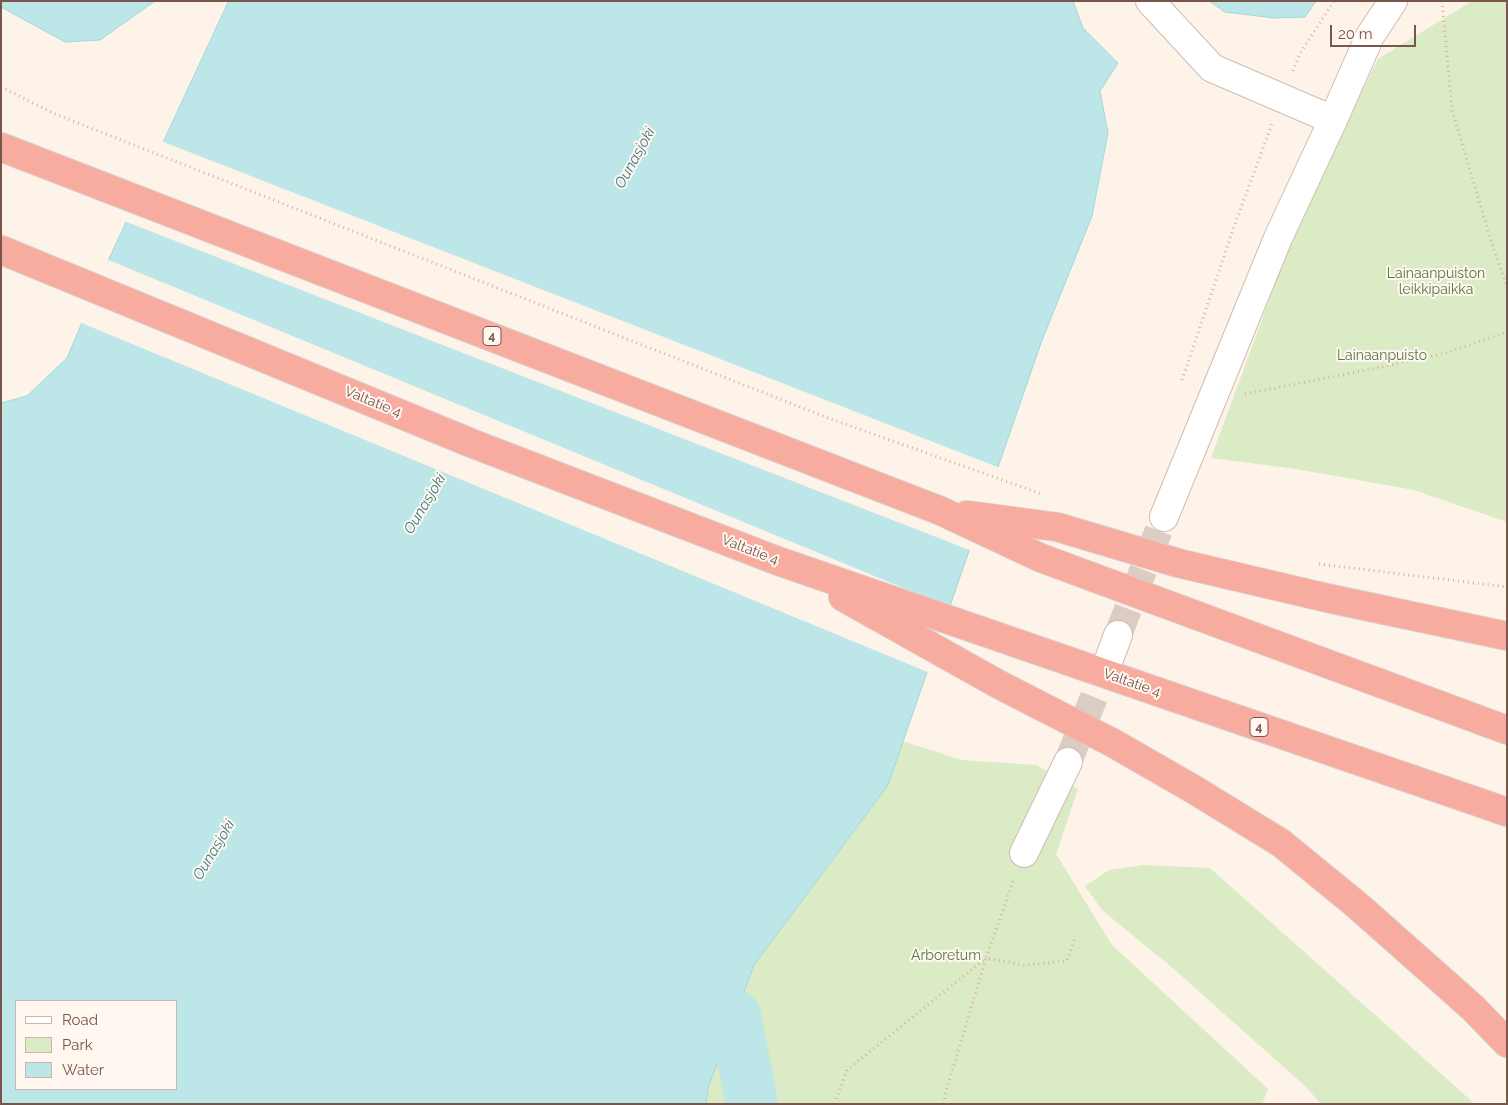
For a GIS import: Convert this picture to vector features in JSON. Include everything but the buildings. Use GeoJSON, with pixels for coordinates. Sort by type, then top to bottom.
{"type":"FeatureCollection","features":[{"type":"Feature","properties":{"kind":"highway","name":"4"},"geometry":{"type":"LineString","coordinates":[[1,146],[941,511],[1041,558],[1507,730]]}},
{"type":"Feature","properties":{"kind":"highway","name":"Valtatie 4"},"geometry":{"type":"LineString","coordinates":[[4,251],[471,443],[778,561],[1507,812]]}},
{"type":"Feature","properties":{"kind":"highway"},"geometry":{"type":"LineString","coordinates":[[941,511],[1057,527],[1178,563],[1327,598],[1507,636]]}},
{"type":"Feature","properties":{"kind":"highway"},"geometry":{"type":"LineString","coordinates":[[778,561],[998,684],[1121,748],[1193,789],[1281,843],[1358,906],[1473,1008],[1507,1043]]}},
{"type":"Feature","properties":{"kind":"street"},"geometry":{"type":"LineString","coordinates":[[1150,1],[1212,68],[1333,120]]}},
{"type":"Feature","properties":{"kind":"street"},"geometry":{"type":"LineString","coordinates":[[1164,517],[1278,238],[1370,36],[1393,1]]}},
{"type":"Feature","properties":{"kind":"street"},"geometry":{"type":"LineString","coordinates":[[1108,662],[1118,635]]}},
{"type":"Feature","properties":{"kind":"street"},"geometry":{"type":"LineString","coordinates":[[1024,852],[1068,762]]}},
{"type":"Feature","properties":{"kind":"path"},"geometry":{"type":"LineString","coordinates":[[1182,380],[1236,221],[1299,55],[1334,1]]}},
{"type":"Feature","properties":{"kind":"path"},"geometry":{"type":"LineString","coordinates":[[1442,1],[1452,110],[1507,287]]}},
{"type":"Feature","properties":{"kind":"path"},"geometry":{"type":"LineString","coordinates":[[1,87],[55,114],[828,418],[1045,495]]}},
{"type":"Feature","properties":{"kind":"path"},"geometry":{"type":"LineString","coordinates":[[1212,401],[1446,353],[1507,332]]}},
{"type":"Feature","properties":{"kind":"path"},"geometry":{"type":"LineString","coordinates":[[1316,564],[1507,587]]}},
{"type":"Feature","properties":{"kind":"path"},"geometry":{"type":"LineString","coordinates":[[944,1104],[945,1095],[986,958],[1024,852]]}},
{"type":"Feature","properties":{"kind":"path"},"geometry":{"type":"LineString","coordinates":[[835,1104],[847,1070],[986,958],[1024,965],[1067,961],[1075,938]]}},
{"type":"Feature","properties":{"kind":"green space","name":"Lainaanpuisto"},"geometry":{"type":"Polygon","coordinates":[[[1472,1],[1505,1],[1507,4],[1507,522],[1414,490],[1296,469],[1211,458],[1281,268],[1330,154],[1378,59],[1472,1]]]}},
{"type":"Feature","properties":{"kind":"green space","name":"Arboretum"},"geometry":{"type":"Polygon","coordinates":[[[903,741],[961,760],[1036,765],[1078,789],[1056,854],[1112,945],[1268,1089],[1262,1104],[706,1104],[708,1088],[754,965],[888,785],[903,741]]]}},
{"type":"Feature","properties":{"kind":"green space"},"geometry":{"type":"Polygon","coordinates":[[[1143,865],[1210,868],[1475,1104],[1321,1104],[1305,1086],[1175,970],[1102,910],[1085,886],[1109,870],[1143,865]]]}},
{"type":"Feature","properties":{"kind":"water"},"geometry":{"type":"Polygon","coordinates":[[[1,1],[155,1],[100,40],[65,42],[1,7],[1,1]]]}},
{"type":"Feature","properties":{"kind":"water","name":"Ounasjoki"},"geometry":{"type":"Polygon","coordinates":[[[229,1],[1073,1],[1083,28],[1118,63],[1100,91],[1108,133],[1092,216],[1041,343],[888,785],[754,965],[708,1088],[706,1104],[1,1104],[1,403],[27,396],[67,358],[108,261],[229,1]]]}},
{"type":"Feature","properties":{"kind":"water"},"geometry":{"type":"Polygon","coordinates":[[[1210,1],[1316,1],[1305,17],[1274,18],[1225,12],[1210,1]]]}},
{"type":"Feature","properties":{"kind":"pier"},"geometry":{"type":"Polygon","coordinates":[[[161,141],[1000,468],[972,551],[124,221],[161,141]]]}},
{"type":"Feature","properties":{"kind":"pier"},"geometry":{"type":"Polygon","coordinates":[[[106,259],[952,608],[930,673],[79,322],[106,259]]]}},
{"type":"Feature","properties":{"kind":"waterway"},"geometry":{"type":"LineString","coordinates":[[735,1016],[752,1104]]}},
{"type":"Feature","properties":{"kind":"tunnel"},"geometry":{"type":"LineString","coordinates":[[1118,635],[1164,517]]}},
{"type":"Feature","properties":{"kind":"tunnel"},"geometry":{"type":"LineString","coordinates":[[1068,762],[1108,662]]}},
{"type":"Feature","properties":{"kind":"park label","name":"Lainaanpuiston leikkipaikka"},"geometry":{"type":"Point","coordinates":[1436,282]}}]}
